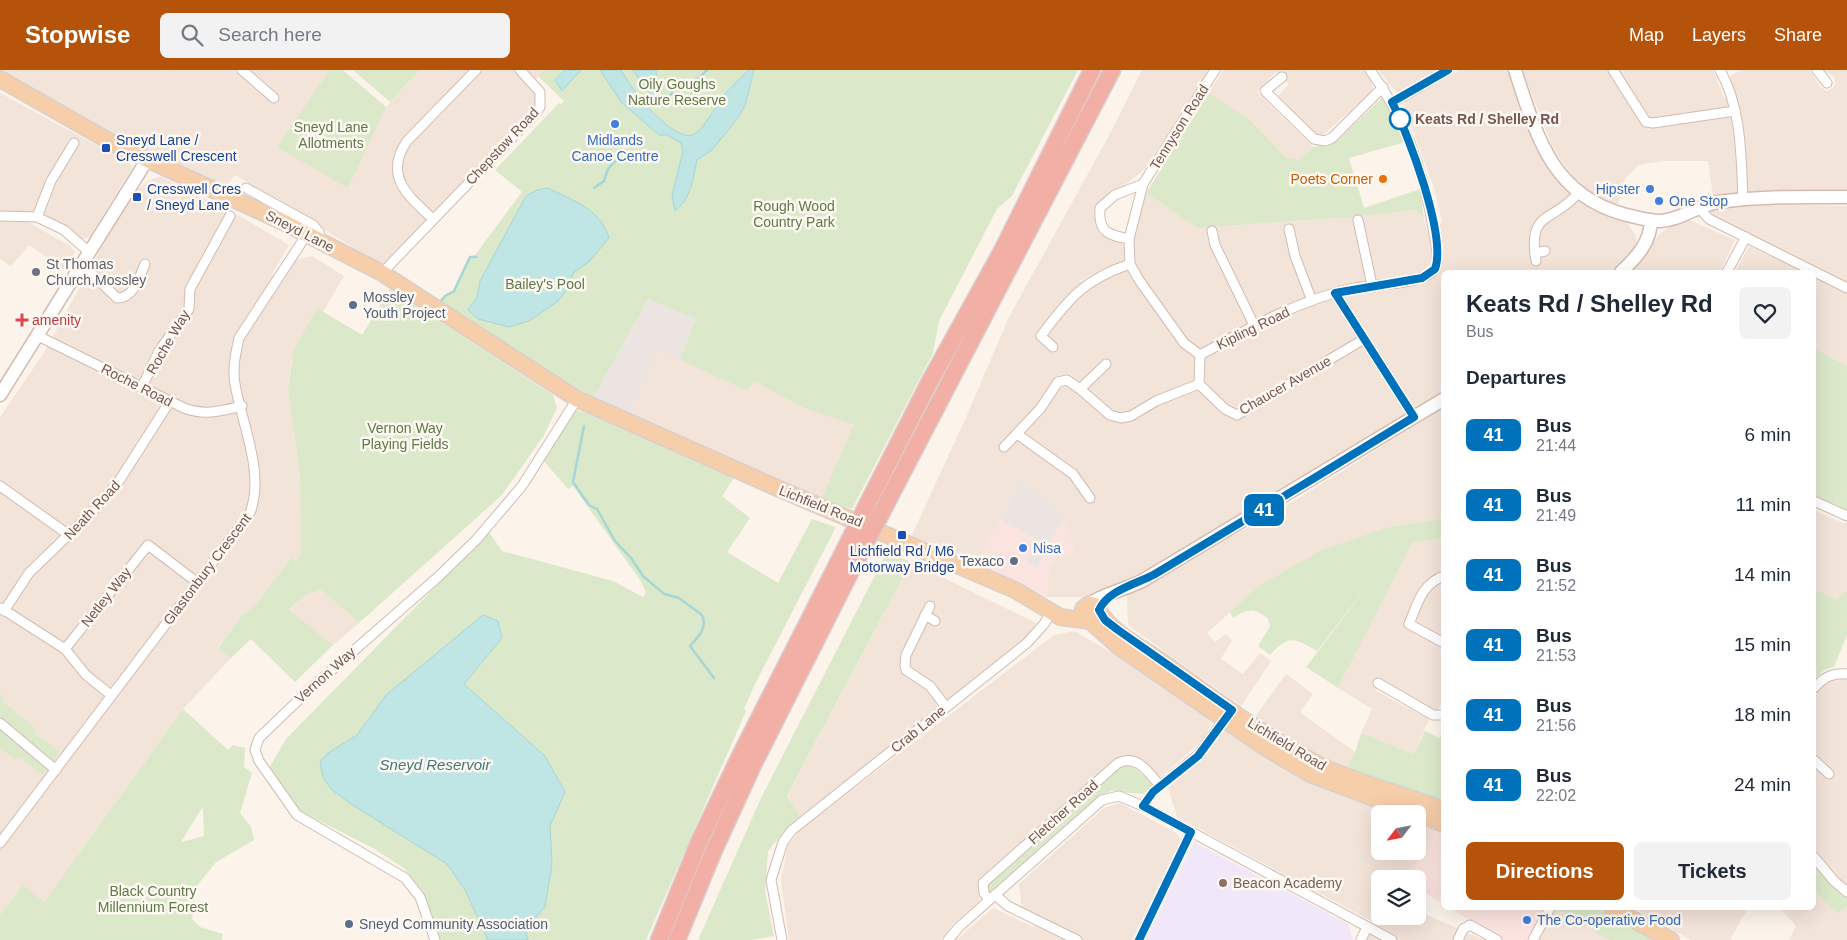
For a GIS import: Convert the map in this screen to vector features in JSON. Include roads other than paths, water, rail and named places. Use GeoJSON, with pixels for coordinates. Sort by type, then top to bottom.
{"type":"FeatureCollection","features":[{"type":"Feature","properties":{"kind":"highway"},"geometry":{"type":"LineString","coordinates":[[677,940],[753,766],[845,567],[868,503],[930,381],[1002,251],[1092,70]]}},
{"type":"Feature","properties":{"kind":"highway"},"geometry":{"type":"LineString","coordinates":[[659,940],[700,842],[740,756],[845,567],[885,506],[1112,70]]}},
{"type":"Feature","properties":{"kind":"main road","name":"Sneyd Lane"},"geometry":{"type":"LineString","coordinates":[[0,79],[114,144],[313,237],[382,273],[582,401]]}},
{"type":"Feature","properties":{"kind":"main road","name":"Lichfield Road"},"geometry":{"type":"LineString","coordinates":[[582,401],[760,481],[1015,590],[1060,617],[1091,612],[1118,646],[1228,715],[1310,774],[1393,805]]}},
{"type":"Feature","properties":{"kind":"main road","name":"Lichfield Road"},"geometry":{"type":"LineString","coordinates":[[1228,715],[1324,767],[1441,809]]}},
{"type":"Feature","properties":{"kind":"main road","name":"Lichfield Road"},"geometry":{"type":"LineString","coordinates":[[1426,817],[1441,823]]}},
{"type":"Feature","properties":{"kind":"main road"},"geometry":{"type":"LineString","coordinates":[[1622,910],[1671,940]]}},
{"type":"Feature","properties":{"kind":"street"},"geometry":{"type":"LineString","coordinates":[[242,70],[274,98]]}},
{"type":"Feature","properties":{"kind":"street"},"geometry":{"type":"LineString","coordinates":[[433,219],[402,188],[397,169],[399,154],[407,141],[476,70]]}},
{"type":"Feature","properties":{"kind":"street","name":"Chepstow Road"},"geometry":{"type":"LineString","coordinates":[[382,273],[540,107],[540,92],[520,70]]}},
{"type":"Feature","properties":{"kind":"street","name":"Tennyson Road"},"geometry":{"type":"LineString","coordinates":[[1200,355],[1184,343],[1139,280],[1130,264],[1128,240],[1143,184],[1214,70]]}},
{"type":"Feature","properties":{"kind":"street"},"geometry":{"type":"LineString","coordinates":[[1370,70],[1392,102],[1448,70]]}},
{"type":"Feature","properties":{"kind":"street"},"geometry":{"type":"LineString","coordinates":[[1515,70],[1542,145],[1559,173],[1578,193],[1607,210],[1651,220],[1670,220],[1716,202],[1847,197]]}},
{"type":"Feature","properties":{"kind":"street"},"geometry":{"type":"LineString","coordinates":[[1613,70],[1646,122],[1652,123],[1735,111]]}},
{"type":"Feature","properties":{"kind":"street"},"geometry":{"type":"LineString","coordinates":[[1817,70],[1828,83]]}},
{"type":"Feature","properties":{"kind":"street"},"geometry":{"type":"LineString","coordinates":[[1725,72],[1735,111],[1741,148],[1743,200]]}},
{"type":"Feature","properties":{"kind":"street"},"geometry":{"type":"LineString","coordinates":[[1282,77],[1265,92],[1314,139],[1320,141],[1332,138],[1382,87]]}},
{"type":"Feature","properties":{"kind":"street","name":"Kipling Road"},"geometry":{"type":"LineString","coordinates":[[1199,384],[1200,355],[1254,325],[1335,293],[1372,285],[1422,278],[1432,273],[1437,264],[1438,254],[1421,173],[1392,102]]}},
{"type":"Feature","properties":{"kind":"street"},"geometry":{"type":"LineString","coordinates":[[37,217],[52,181],[73,147]]}},
{"type":"Feature","properties":{"kind":"street"},"geometry":{"type":"LineString","coordinates":[[0,395],[147,160]]}},
{"type":"Feature","properties":{"kind":"street","name":"Tennyson Road"},"geometry":{"type":"LineString","coordinates":[[1128,240],[1108,235],[1105,232],[1100,208],[1115,195],[1143,184]]}},
{"type":"Feature","properties":{"kind":"street"},"geometry":{"type":"LineString","coordinates":[[246,188],[313,225],[319,232],[313,237]]}},
{"type":"Feature","properties":{"kind":"street"},"geometry":{"type":"LineString","coordinates":[[1545,252],[1535,257],[1534,240],[1539,223],[1568,204],[1578,193]]}},
{"type":"Feature","properties":{"kind":"street"},"geometry":{"type":"LineString","coordinates":[[1700,209],[1709,219],[1811,270]]}},
{"type":"Feature","properties":{"kind":"street"},"geometry":{"type":"LineString","coordinates":[[0,216],[37,217],[64,230],[89,252]]}},
{"type":"Feature","properties":{"kind":"street","name":"Roche Way"},"geometry":{"type":"LineString","coordinates":[[142,387],[159,351],[189,309],[190,289],[230,216]]}},
{"type":"Feature","properties":{"kind":"street"},"geometry":{"type":"LineString","coordinates":[[1358,220],[1372,285]]}},
{"type":"Feature","properties":{"kind":"street"},"geometry":{"type":"LineString","coordinates":[[1623,270],[1638,256],[1651,229],[1651,220]]}},
{"type":"Feature","properties":{"kind":"street"},"geometry":{"type":"LineString","coordinates":[[1289,229],[1295,256],[1312,301]]}},
{"type":"Feature","properties":{"kind":"street"},"geometry":{"type":"LineString","coordinates":[[1212,231],[1215,245],[1254,325]]}},
{"type":"Feature","properties":{"kind":"street","name":"Glastonbury Crescent"},"geometry":{"type":"LineString","coordinates":[[0,843],[111,695],[240,529],[250,513],[255,499],[256,485],[242,406],[235,383],[235,356],[239,338],[313,237]]}},
{"type":"Feature","properties":{"kind":"street"},"geometry":{"type":"LineString","coordinates":[[1728,270],[1746,238]]}},
{"type":"Feature","properties":{"kind":"street"},"geometry":{"type":"LineString","coordinates":[[82,264],[118,298],[124,298],[131,294],[145,264]]}},
{"type":"Feature","properties":{"kind":"street"},"geometry":{"type":"LineString","coordinates":[[1052,347],[1042,336],[1061,309],[1092,279],[1130,264]]}},
{"type":"Feature","properties":{"kind":"street"},"geometry":{"type":"LineString","coordinates":[[1816,273],[1847,288]]}},
{"type":"Feature","properties":{"kind":"street"},"geometry":{"type":"LineString","coordinates":[[1335,293],[1414,417]]}},
{"type":"Feature","properties":{"kind":"street","name":"Roche Road"},"geometry":{"type":"LineString","coordinates":[[36,335],[170,402],[195,412],[217,412],[242,406]]}},
{"type":"Feature","properties":{"kind":"street","name":"Chaucer Avenue"},"geometry":{"type":"LineString","coordinates":[[1199,384],[1225,409],[1237,415],[1364,339]]}},
{"type":"Feature","properties":{"kind":"street"},"geometry":{"type":"LineString","coordinates":[[1080,389],[1106,364]]}},
{"type":"Feature","properties":{"kind":"street"},"geometry":{"type":"LineString","coordinates":[[1004,447],[1044,404],[1058,382],[1067,380],[1110,415],[1121,418],[1131,416],[1156,401],[1199,384]]}},
{"type":"Feature","properties":{"kind":"street","name":"Vernon Way"},"geometry":{"type":"LineString","coordinates":[[435,940],[420,897],[405,878],[297,815],[259,761],[255,750],[256,744],[259,738],[310,689],[438,577],[476,540],[522,486],[582,401]]}},
{"type":"Feature","properties":{"kind":"street","name":"Neath Road"},"geometry":{"type":"LineString","coordinates":[[2,609],[29,573],[69,535],[119,481],[170,402]]}},
{"type":"Feature","properties":{"kind":"street"},"geometry":{"type":"LineString","coordinates":[[1091,612],[1113,594],[1142,581],[1266,509],[1441,402]]}},
{"type":"Feature","properties":{"kind":"street"},"geometry":{"type":"LineString","coordinates":[[1017,434],[1073,474],[1090,498]]}},
{"type":"Feature","properties":{"kind":"street"},"geometry":{"type":"LineString","coordinates":[[0,486],[69,535]]}},
{"type":"Feature","properties":{"kind":"street"},"geometry":{"type":"LineString","coordinates":[[1816,502],[1847,516]]}},
{"type":"Feature","properties":{"kind":"street","name":"Netley Way"},"geometry":{"type":"LineString","coordinates":[[65,649],[148,545],[198,583]]}},
{"type":"Feature","properties":{"kind":"street"},"geometry":{"type":"LineString","coordinates":[[1441,577],[1427,586],[1409,624],[1441,641]]}},
{"type":"Feature","properties":{"kind":"street"},"geometry":{"type":"LineString","coordinates":[[930,606],[906,654],[905,665],[906,670],[930,686],[946,706]]}},
{"type":"Feature","properties":{"kind":"street"},"geometry":{"type":"LineString","coordinates":[[2,609],[65,649],[86,675],[111,695]]}},
{"type":"Feature","properties":{"kind":"street","name":"Crab Lane"},"geometry":{"type":"LineString","coordinates":[[782,940],[771,880],[783,842],[792,830],[1027,643],[1044,624],[1051,612]]}},
{"type":"Feature","properties":{"kind":"street"},"geometry":{"type":"LineString","coordinates":[[925,615],[935,621]]}},
{"type":"Feature","properties":{"kind":"street"},"geometry":{"type":"LineString","coordinates":[[1816,686],[1825,678],[1835,673],[1847,674]]}},
{"type":"Feature","properties":{"kind":"street"},"geometry":{"type":"LineString","coordinates":[[1378,683],[1433,715],[1441,714]]}},
{"type":"Feature","properties":{"kind":"street"},"geometry":{"type":"LineString","coordinates":[[1143,806],[1160,786],[1198,756],[1228,715]]}},
{"type":"Feature","properties":{"kind":"street"},"geometry":{"type":"LineString","coordinates":[[0,723],[56,770]]}},
{"type":"Feature","properties":{"kind":"street","name":"Fletcher Road"},"geometry":{"type":"LineString","coordinates":[[992,898],[984,893],[983,882],[1118,763],[1127,759],[1134,760],[1143,766],[1160,786]]}},
{"type":"Feature","properties":{"kind":"street"},"geometry":{"type":"LineString","coordinates":[[1816,762],[1829,774]]}},
{"type":"Feature","properties":{"kind":"street","name":"Fletcher Road"},"geometry":{"type":"LineString","coordinates":[[948,940],[959,927],[1102,800],[1119,796],[1143,806],[1392,940]]}},
{"type":"Feature","properties":{"kind":"street"},"geometry":{"type":"LineString","coordinates":[[1139,940],[1191,832]]}},
{"type":"Feature","properties":{"kind":"street"},"geometry":{"type":"LineString","coordinates":[[1816,860],[1834,882],[1847,892]]}},
{"type":"Feature","properties":{"kind":"street"},"geometry":{"type":"LineString","coordinates":[[992,898],[1077,940]]}},
{"type":"Feature","properties":{"kind":"street"},"geometry":{"type":"LineString","coordinates":[[1533,940],[1549,910]]}},
{"type":"Feature","properties":{"kind":"street"},"geometry":{"type":"LineString","coordinates":[[1458,940],[1463,929],[1470,925],[1497,940]]}},
{"type":"Feature","properties":{"kind":"street"},"geometry":{"type":"LineString","coordinates":[[1361,940],[1367,927]]}},
{"type":"Feature","properties":{"kind":"water"},"geometry":{"type":"Polygon","coordinates":[[[565,70],[581,70],[562,91],[555,80],[565,70]]]}},
{"type":"Feature","properties":{"kind":"water"},"geometry":{"type":"Polygon","coordinates":[[[600,70],[621,70],[641,99],[661,120],[681,134],[691,136],[701,129],[725,94],[748,70],[754,70],[745,106],[712,150],[697,160],[688,195],[675,211],[672,195],[683,151],[681,143],[667,135],[659,135],[621,102],[600,70]]]}},
{"type":"Feature","properties":{"kind":"water"},"geometry":{"type":"Polygon","coordinates":[[[633,70],[656,70],[657,93],[653,95],[648,92],[633,70]]]}},
{"type":"Feature","properties":{"kind":"water"},"geometry":{"type":"Polygon","coordinates":[[[548,188],[592,212],[605,228],[609,238],[590,261],[573,273],[567,290],[557,302],[529,321],[509,327],[478,319],[468,310],[477,297],[480,281],[526,196],[537,190],[548,188]]]}},
{"type":"Feature","properties":{"kind":"water","name":"Sneyd Reservoir"},"geometry":{"type":"Polygon","coordinates":[[[483,615],[498,621],[502,638],[464,684],[545,756],[565,792],[550,826],[552,864],[545,907],[525,929],[528,940],[488,940],[465,890],[447,864],[351,804],[331,789],[323,777],[320,762],[328,753],[357,735],[386,695],[483,615]]]}},
{"type":"Feature","properties":{"kind":"waterway"},"geometry":{"type":"LineString","coordinates":[[662,106],[675,89],[699,78],[707,70]]}},
{"type":"Feature","properties":{"kind":"waterway"},"geometry":{"type":"LineString","coordinates":[[594,188],[604,181],[608,169],[624,151]]}},
{"type":"Feature","properties":{"kind":"waterway"},"geometry":{"type":"LineString","coordinates":[[439,303],[445,296],[454,291],[470,257],[476,257]]}},
{"type":"Feature","properties":{"kind":"waterway"},"geometry":{"type":"LineString","coordinates":[[584,426],[573,482],[589,505],[597,509],[615,541],[631,558],[643,576],[664,594],[679,598],[702,615],[704,620],[703,628],[690,646],[714,678]]}},
{"type":"Feature","properties":{"kind":"place","name":"Keats Rd / Shelley Rd"},"geometry":{"type":"Point","coordinates":[1400,119]}},
{"type":"Feature","properties":{"kind":"place","name":"Midlands Canoe Centre"},"geometry":{"type":"Point","coordinates":[615,124]}},
{"type":"Feature","properties":{"kind":"place","name":"Sneyd Lane / Cresswell Crescent"},"geometry":{"type":"Point","coordinates":[106,148]}},
{"type":"Feature","properties":{"kind":"place","name":"Poets Corner"},"geometry":{"type":"Point","coordinates":[1383,179]}},
{"type":"Feature","properties":{"kind":"place","name":"Hipster"},"geometry":{"type":"Point","coordinates":[1650,189]}},
{"type":"Feature","properties":{"kind":"place","name":"Cresswell Cres / Sneyd Lane"},"geometry":{"type":"Point","coordinates":[137,197]}},
{"type":"Feature","properties":{"kind":"place","name":"One Stop"},"geometry":{"type":"Point","coordinates":[1659,201]}},
{"type":"Feature","properties":{"kind":"place","name":"St Thomas Church,Mossley"},"geometry":{"type":"Point","coordinates":[36,272]}},
{"type":"Feature","properties":{"kind":"place","name":"Mossley Youth Project"},"geometry":{"type":"Point","coordinates":[353,305]}},
{"type":"Feature","properties":{"kind":"place","name":"amenity"},"geometry":{"type":"Point","coordinates":[22,320]}},
{"type":"Feature","properties":{"kind":"place","name":"Lichfield Rd / M6 Motorway Bridge"},"geometry":{"type":"Point","coordinates":[902,535]}},
{"type":"Feature","properties":{"kind":"place","name":"Nisa"},"geometry":{"type":"Point","coordinates":[1023,548]}},
{"type":"Feature","properties":{"kind":"place","name":"Texaco"},"geometry":{"type":"Point","coordinates":[1014,561]}},
{"type":"Feature","properties":{"kind":"place","name":"Beacon Academy"},"geometry":{"type":"Point","coordinates":[1223,883]}},
{"type":"Feature","properties":{"kind":"place","name":"The Co-operative Food"},"geometry":{"type":"Point","coordinates":[1527,920]}},
{"type":"Feature","properties":{"kind":"place","name":"Sneyd Community Association"},"geometry":{"type":"Point","coordinates":[349,924]}},
{"type":"Feature","properties":{"kind":"park label","name":"Oily Goughs Nature Reserve"},"geometry":{"type":"Point","coordinates":[677,92]}},
{"type":"Feature","properties":{"kind":"park label","name":"Sneyd Lane Allotments"},"geometry":{"type":"Point","coordinates":[331,136]}},
{"type":"Feature","properties":{"kind":"park label","name":"Rough Wood Country Park"},"geometry":{"type":"Point","coordinates":[794,214]}},
{"type":"Feature","properties":{"kind":"park label","name":"Bailey's Pool"},"geometry":{"type":"Point","coordinates":[545,284]}},
{"type":"Feature","properties":{"kind":"park label","name":"Vernon Way Playing Fields"},"geometry":{"type":"Point","coordinates":[405,436]}},
{"type":"Feature","properties":{"kind":"park label","name":"Black Country Millennium Forest"},"geometry":{"type":"Point","coordinates":[153,900]}}]}
